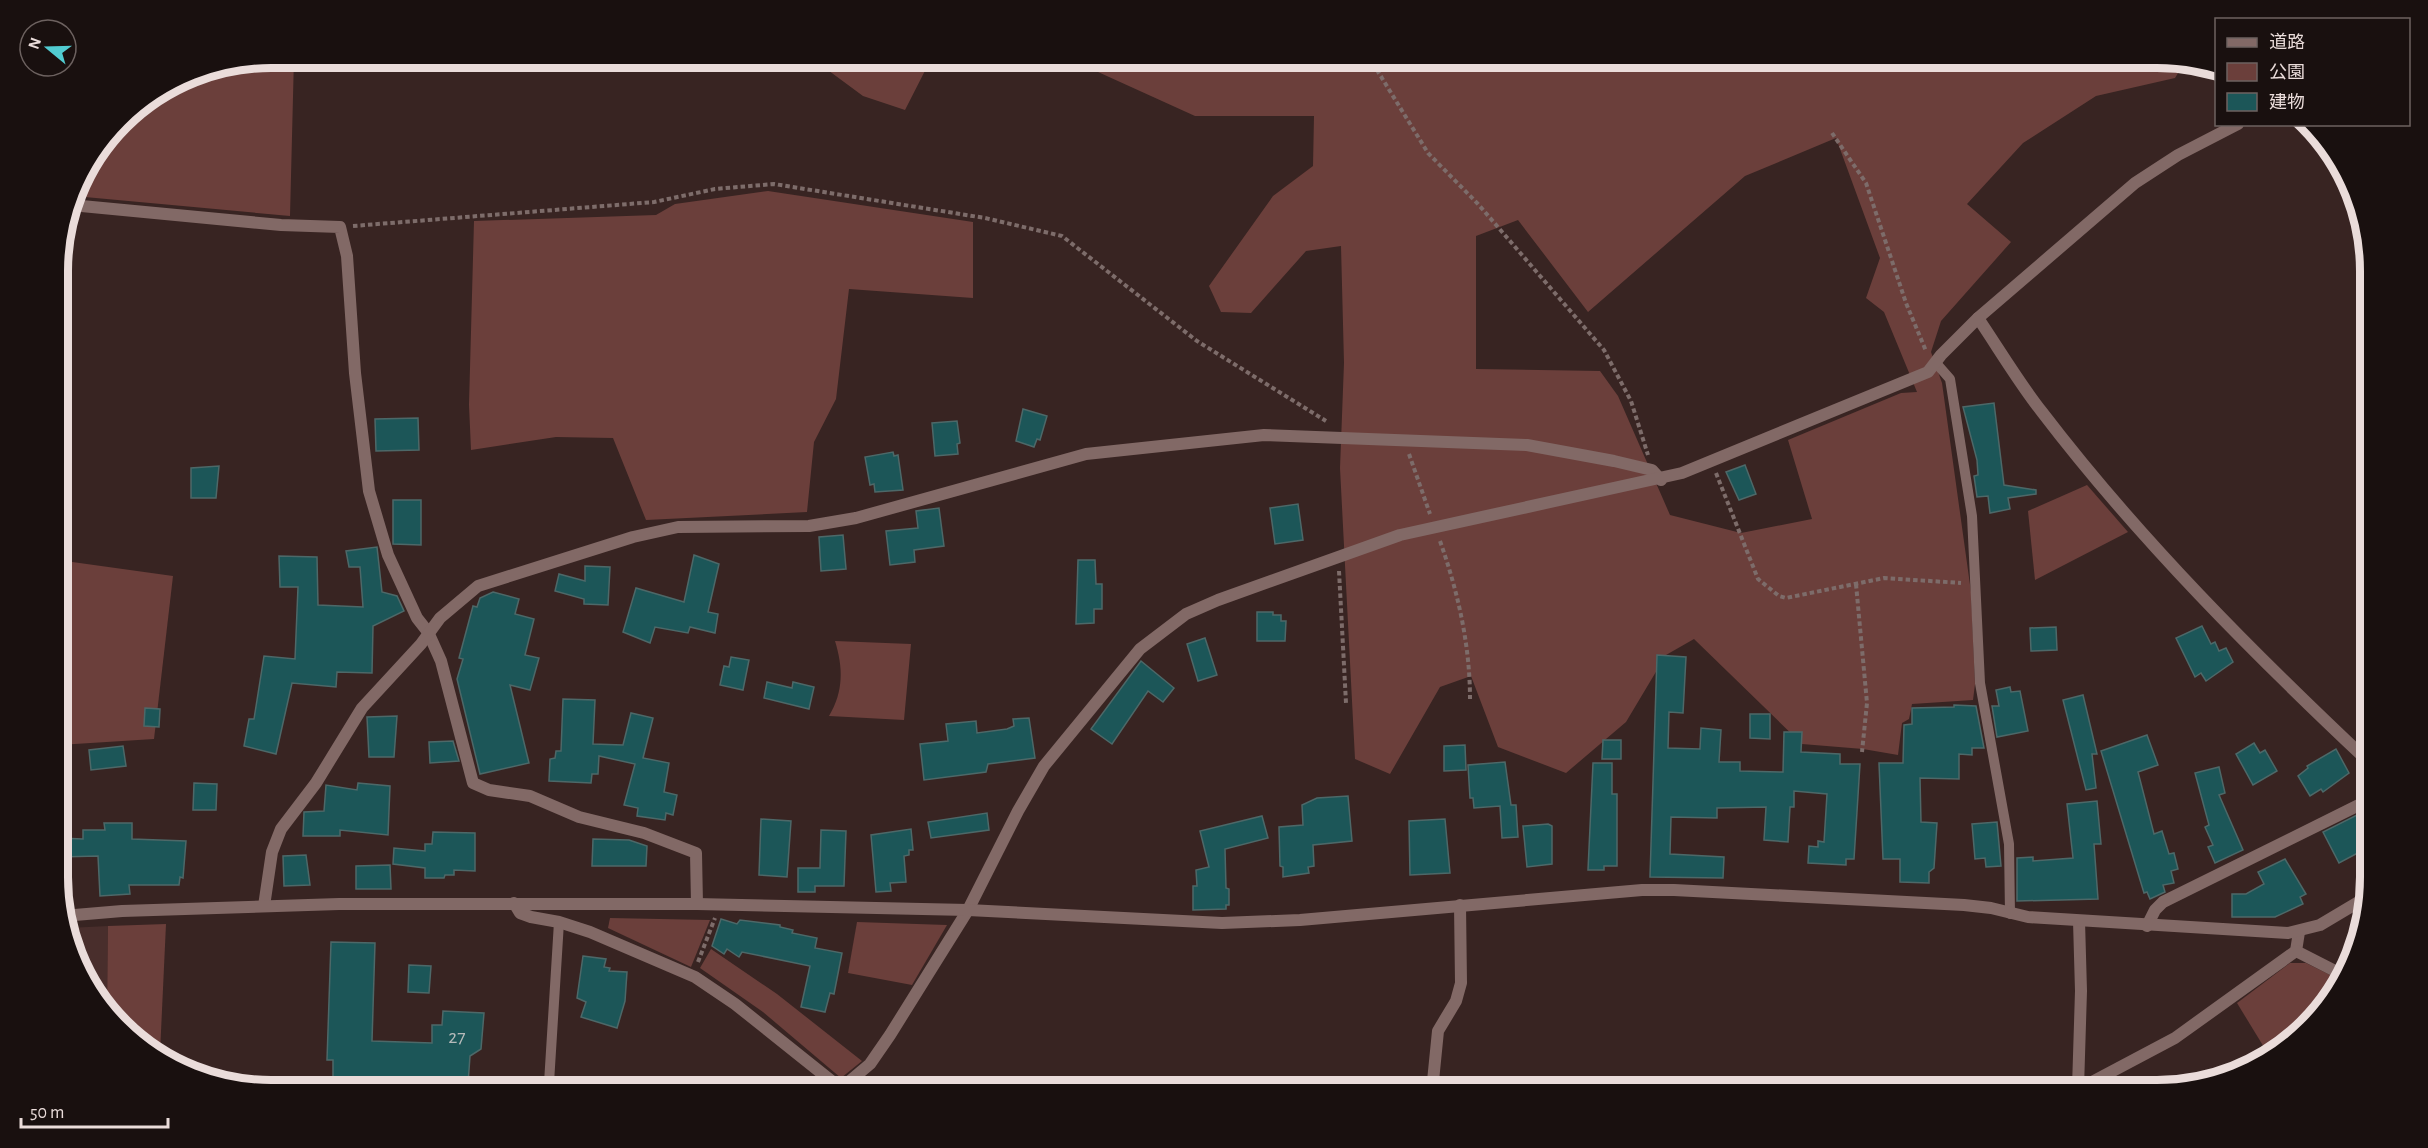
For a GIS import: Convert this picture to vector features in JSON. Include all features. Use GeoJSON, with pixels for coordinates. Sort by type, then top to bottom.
{"type":"FeatureCollection","features":[{"type":"Feature","properties":{"kind":"street"},"geometry":{"type":"LineString","coordinates":[[852,1080],[877,1055],[968,910],[1018,811],[1044,766],[1140,649],[1186,614],[1339,556],[1434,527],[1712,461],[1928,372],[1941,354],[1978,318],[2135,183],[2178,155],[2234,126]]}},
{"type":"Feature","properties":{"kind":"street"},"geometry":{"type":"LineString","coordinates":[[78,206],[280,225],[340,227],[347,256],[355,373],[369,491],[388,555],[417,618],[428,632],[451,692],[472,783],[489,790],[530,796],[579,817],[644,833],[696,853],[697,904]]}},
{"type":"Feature","properties":{"kind":"street"},"geometry":{"type":"LineString","coordinates":[[1978,318],[2041,412],[2166,558],[2299,696],[2360,754]]}},
{"type":"Feature","properties":{"kind":"street"},"geometry":{"type":"LineString","coordinates":[[264,906],[272,852],[281,830],[316,783],[362,708],[456,602],[478,586],[633,537],[678,527],[809,526],[837,522],[1086,454],[1264,435],[1527,445],[1614,460],[1657,475]]}},
{"type":"Feature","properties":{"kind":"street"},"geometry":{"type":"LineString","coordinates":[[2147,926],[2155,910],[2163,902],[2360,804]]}},
{"type":"Feature","properties":{"kind":"street"},"geometry":{"type":"LineString","coordinates":[[71,915],[122,911],[264,906],[514,903],[697,904],[968,910],[1222,923],[1300,920],[1642,890],[1674,890],[1964,906],[1991,908],[2010,914],[2079,921],[2272,934],[2299,932],[2335,917],[2359,902]]}},
{"type":"Feature","properties":{"kind":"street"},"geometry":{"type":"LineString","coordinates":[[514,903],[520,912],[531,917],[560,922],[590,932],[692,976],[735,1004],[829,1080]]}},
{"type":"Feature","properties":{"kind":"street"},"geometry":{"type":"LineString","coordinates":[[1433,1080],[1438,1031],[1456,1001],[1461,983],[1460,905]]}},
{"type":"Feature","properties":{"kind":"street"},"geometry":{"type":"LineString","coordinates":[[2076,1080],[2081,991],[2079,921]]}},
{"type":"Feature","properties":{"kind":"street"},"geometry":{"type":"LineString","coordinates":[[2093,1080],[2175,1038],[2296,951],[2299,932]]}},
{"type":"Feature","properties":{"kind":"street"},"geometry":{"type":"LineString","coordinates":[[2296,951],[2337,972]]}},
{"type":"Feature","properties":{"kind":"lane"},"geometry":{"type":"LineString","coordinates":[[1936,363],[1950,380],[1972,516],[1980,683],[2009,844],[2010,914]]}},
{"type":"Feature","properties":{"kind":"lane"},"geometry":{"type":"LineString","coordinates":[[549,1080],[560,922]]}},
{"type":"Feature","properties":{"kind":"path"},"geometry":{"type":"LineString","coordinates":[[1376,68],[1428,153],[1478,204],[1604,350],[1631,401],[1657,475]]}},
{"type":"Feature","properties":{"kind":"path"},"geometry":{"type":"LineString","coordinates":[[1832,133],[1866,183],[1906,303],[1929,358],[1936,363]]}},
{"type":"Feature","properties":{"kind":"path"},"geometry":{"type":"LineString","coordinates":[[340,227],[654,202],[715,189],[774,184],[985,218],[1062,236],[1197,341],[1331,425]]}},
{"type":"Feature","properties":{"kind":"path"},"geometry":{"type":"LineString","coordinates":[[1404,441],[1449,567],[1470,659],[1470,699]]}},
{"type":"Feature","properties":{"kind":"path"},"geometry":{"type":"LineString","coordinates":[[1712,461],[1758,579],[1779,596],[1786,598],[1884,579],[1976,583]]}},
{"type":"Feature","properties":{"kind":"path"},"geometry":{"type":"LineString","coordinates":[[1339,556],[1346,703]]}},
{"type":"Feature","properties":{"kind":"path"},"geometry":{"type":"LineString","coordinates":[[1856,584],[1868,703],[1862,752]]}},
{"type":"Feature","properties":{"kind":"path"},"geometry":{"type":"LineString","coordinates":[[692,976],[716,915]]}},
{"type":"Feature","properties":{"kind":"shaded area"},"geometry":{"type":"Polygon","coordinates":[[[108,926],[107,998],[83,955],[74,928],[108,926]]]}},
{"type":"Feature","properties":{"kind":"green space"},"geometry":{"type":"Polygon","coordinates":[[[294,68],[290,216],[82,197],[88,180],[109,147],[147,109],[169,95],[205,78],[231,71],[294,68]]]}},
{"type":"Feature","properties":{"kind":"green space"},"geometry":{"type":"Polygon","coordinates":[[[825,68],[926,68],[905,110],[863,96],[825,68]]]}},
{"type":"Feature","properties":{"kind":"green space"},"geometry":{"type":"Polygon","coordinates":[[[1089,68],[2181,69],[2175,78],[2096,96],[2023,143],[1967,204],[2011,242],[1941,321],[1931,352],[1942,383],[1971,592],[1975,684],[1973,700],[1912,704],[1909,719],[1902,723],[1898,755],[1863,749],[1802,744],[1694,639],[1666,655],[1626,722],[1566,773],[1498,747],[1471,676],[1440,687],[1390,774],[1355,759],[1340,468],[1344,363],[1341,246],[1306,251],[1251,313],[1221,312],[1209,286],[1273,196],[1313,166],[1314,116],[1195,116],[1089,68]],[[1836,138],[1745,176],[1588,312],[1518,220],[1476,236],[1476,369],[1600,371],[1618,396],[1670,515],[1741,533],[1812,519],[1788,440],[1901,393],[1917,392],[1884,312],[1866,298],[1880,258],[1836,138]]]}},
{"type":"Feature","properties":{"kind":"green space"},"geometry":{"type":"Polygon","coordinates":[[[768,191],[973,222],[973,298],[849,289],[836,399],[814,442],[807,512],[646,520],[613,438],[556,437],[471,450],[469,405],[474,221],[656,215],[675,204],[768,191]]]}},
{"type":"Feature","properties":{"kind":"green space"},"geometry":{"type":"Polygon","coordinates":[[[2087,485],[2128,532],[2035,580],[2028,511],[2087,485]]]}},
{"type":"Feature","properties":{"kind":"green space"},"geometry":{"type":"Polygon","coordinates":[[[68,561],[173,576],[154,739],[68,744],[68,561]]]}},
{"type":"Feature","properties":{"kind":"green space"},"geometry":{"type":"Polygon","coordinates":[[[835,641],[911,644],[904,720],[829,716],[834,707],[841,679],[840,660],[835,641]]]}},
{"type":"Feature","properties":{"kind":"green space"},"geometry":{"type":"Polygon","coordinates":[[[610,918],[710,920],[691,967],[608,928],[610,918]]]}},
{"type":"Feature","properties":{"kind":"green space"},"geometry":{"type":"Polygon","coordinates":[[[857,922],[947,925],[912,985],[848,973],[857,922]]]}},
{"type":"Feature","properties":{"kind":"green space"},"geometry":{"type":"Polygon","coordinates":[[[166,924],[160,1047],[127,1021],[107,998],[108,926],[166,924]]]}},
{"type":"Feature","properties":{"kind":"green space"},"geometry":{"type":"Polygon","coordinates":[[[711,949],[777,994],[862,1061],[841,1078],[763,1012],[700,968],[711,949]]]}},
{"type":"Feature","properties":{"kind":"green space"},"geometry":{"type":"Polygon","coordinates":[[[2290,963],[2306,963],[2334,977],[2319,1001],[2301,1021],[2281,1039],[2265,1049],[2237,1003],[2290,963]]]}},
{"type":"Feature","properties":{"kind":"building"},"geometry":{"type":"Polygon","coordinates":[[[1994,403],[2004,485],[2036,490],[2036,494],[2008,498],[2010,509],[1990,513],[1988,496],[1977,497],[1974,476],[1978,475],[1977,460],[1963,407],[1994,403]]]}},
{"type":"Feature","properties":{"kind":"building"},"geometry":{"type":"Polygon","coordinates":[[[1023,409],[1047,416],[1040,440],[1037,439],[1034,447],[1016,441],[1023,409]]]}},
{"type":"Feature","properties":{"kind":"building"},"geometry":{"type":"Polygon","coordinates":[[[418,418],[419,450],[376,451],[375,419],[418,418]]]}},
{"type":"Feature","properties":{"kind":"building"},"geometry":{"type":"Polygon","coordinates":[[[957,421],[960,443],[957,444],[958,454],[935,456],[932,423],[957,421]]]}},
{"type":"Feature","properties":{"kind":"building"},"geometry":{"type":"Polygon","coordinates":[[[893,452],[894,456],[898,455],[903,490],[875,492],[874,484],[870,485],[865,457],[893,452]]]}},
{"type":"Feature","properties":{"kind":"building"},"geometry":{"type":"Polygon","coordinates":[[[1745,465],[1756,494],[1739,500],[1726,472],[1745,465]]]}},
{"type":"Feature","properties":{"kind":"building"},"geometry":{"type":"Polygon","coordinates":[[[219,466],[216,498],[191,498],[191,468],[219,466]]]}},
{"type":"Feature","properties":{"kind":"building"},"geometry":{"type":"Polygon","coordinates":[[[393,500],[421,500],[421,545],[393,544],[393,500]]]}},
{"type":"Feature","properties":{"kind":"building"},"geometry":{"type":"Polygon","coordinates":[[[1298,504],[1303,540],[1275,544],[1270,508],[1298,504]]]}},
{"type":"Feature","properties":{"kind":"building"},"geometry":{"type":"Polygon","coordinates":[[[939,508],[944,546],[914,550],[915,562],[890,565],[886,531],[918,528],[916,511],[939,508]]]}},
{"type":"Feature","properties":{"kind":"building"},"geometry":{"type":"Polygon","coordinates":[[[843,535],[846,569],[821,571],[819,537],[843,535]]]}},
{"type":"Feature","properties":{"kind":"building"},"geometry":{"type":"Polygon","coordinates":[[[377,547],[382,592],[397,596],[404,611],[373,626],[372,673],[337,672],[336,687],[292,683],[276,754],[244,746],[249,719],[254,719],[264,656],[295,659],[298,587],[280,587],[279,556],[317,557],[318,605],[363,607],[360,567],[349,567],[346,551],[377,547]]]}},
{"type":"Feature","properties":{"kind":"building"},"geometry":{"type":"Polygon","coordinates":[[[694,555],[719,564],[708,612],[718,614],[715,633],[690,627],[688,633],[655,627],[650,643],[623,632],[636,588],[684,602],[694,555]]]}},
{"type":"Feature","properties":{"kind":"building"},"geometry":{"type":"Polygon","coordinates":[[[1078,560],[1095,560],[1096,584],[1102,584],[1102,609],[1094,609],[1094,623],[1076,624],[1078,560]]]}},
{"type":"Feature","properties":{"kind":"building"},"geometry":{"type":"Polygon","coordinates":[[[585,566],[610,567],[608,605],[584,604],[584,599],[555,591],[559,574],[585,581],[585,566]]]}},
{"type":"Feature","properties":{"kind":"building"},"geometry":{"type":"Polygon","coordinates":[[[493,592],[519,599],[515,614],[534,619],[525,655],[539,658],[530,690],[510,685],[529,763],[480,774],[457,679],[463,659],[459,658],[473,606],[477,607],[480,598],[493,592]]]}},
{"type":"Feature","properties":{"kind":"building"},"geometry":{"type":"Polygon","coordinates":[[[1257,612],[1273,612],[1273,615],[1281,615],[1281,621],[1286,621],[1285,641],[1257,641],[1257,612]]]}},
{"type":"Feature","properties":{"kind":"building"},"geometry":{"type":"Polygon","coordinates":[[[2202,626],[2211,644],[2215,642],[2219,651],[2226,648],[2233,662],[2206,681],[2201,673],[2195,677],[2176,638],[2202,626]]]}},
{"type":"Feature","properties":{"kind":"building"},"geometry":{"type":"Polygon","coordinates":[[[2056,627],[2057,650],[2031,651],[2030,628],[2056,627]]]}},
{"type":"Feature","properties":{"kind":"building"},"geometry":{"type":"Polygon","coordinates":[[[1205,638],[1217,675],[1198,681],[1187,644],[1205,638]]]}},
{"type":"Feature","properties":{"kind":"building"},"geometry":{"type":"Polygon","coordinates":[[[1657,655],[1686,657],[1683,713],[1669,712],[1668,748],[1700,749],[1701,728],[1721,730],[1719,762],[1740,762],[1740,771],[1783,772],[1784,732],[1802,732],[1801,752],[1840,754],[1840,764],[1860,764],[1854,859],[1846,859],[1846,865],[1808,863],[1809,846],[1818,847],[1818,841],[1824,842],[1827,794],[1794,791],[1794,807],[1790,807],[1788,842],[1764,840],[1766,807],[1717,808],[1717,818],[1671,817],[1670,854],[1724,857],[1723,878],[1650,877],[1657,655]]]}},
{"type":"Feature","properties":{"kind":"building"},"geometry":{"type":"Polygon","coordinates":[[[731,657],[749,660],[743,690],[720,685],[724,666],[729,667],[731,657]]]}},
{"type":"Feature","properties":{"kind":"building"},"geometry":{"type":"Polygon","coordinates":[[[1141,661],[1174,688],[1163,702],[1148,691],[1112,744],[1091,729],[1141,661]]]}},
{"type":"Feature","properties":{"kind":"building"},"geometry":{"type":"Polygon","coordinates":[[[767,682],[792,688],[793,682],[814,687],[809,709],[764,698],[767,682]]]}},
{"type":"Feature","properties":{"kind":"building"},"geometry":{"type":"Polygon","coordinates":[[[2010,687],[2011,692],[2020,691],[2028,731],[1997,737],[1992,706],[1999,706],[1996,690],[2010,687]]]}},
{"type":"Feature","properties":{"kind":"building"},"geometry":{"type":"Polygon","coordinates":[[[2083,695],[2097,754],[2092,754],[2096,788],[2086,790],[2063,700],[2083,695]]]}},
{"type":"Feature","properties":{"kind":"building"},"geometry":{"type":"Polygon","coordinates":[[[563,699],[595,700],[593,744],[623,745],[631,713],[653,718],[643,758],[669,763],[664,792],[677,795],[673,815],[666,813],[665,820],[637,816],[638,808],[624,805],[635,764],[599,756],[598,774],[592,774],[591,783],[549,781],[550,759],[555,758],[556,751],[561,751],[563,699]]]}},
{"type":"Feature","properties":{"kind":"building"},"geometry":{"type":"Polygon","coordinates":[[[1954,705],[1976,706],[1984,748],[1972,748],[1972,755],[1959,754],[1959,779],[1920,778],[1921,822],[1937,823],[1934,868],[1929,872],[1929,883],[1900,882],[1900,859],[1883,859],[1879,763],[1903,763],[1904,725],[1912,724],[1912,708],[1954,707],[1954,705]]]}},
{"type":"Feature","properties":{"kind":"building"},"geometry":{"type":"Polygon","coordinates":[[[145,708],[160,709],[159,727],[144,726],[145,708]]]}},
{"type":"Feature","properties":{"kind":"building"},"geometry":{"type":"Polygon","coordinates":[[[1750,714],[1770,714],[1770,739],[1750,738],[1750,714]]]}},
{"type":"Feature","properties":{"kind":"building"},"geometry":{"type":"Polygon","coordinates":[[[397,716],[394,757],[369,757],[367,717],[397,716]]]}},
{"type":"Feature","properties":{"kind":"building"},"geometry":{"type":"Polygon","coordinates":[[[1029,718],[1035,758],[988,764],[986,772],[924,780],[920,744],[948,741],[946,724],[976,721],[977,733],[1007,729],[1014,726],[1013,719],[1029,718]]]}},
{"type":"Feature","properties":{"kind":"building"},"geometry":{"type":"Polygon","coordinates":[[[2147,735],[2158,765],[2138,772],[2154,834],[2162,831],[2169,854],[2174,853],[2178,869],[2171,871],[2174,883],[2163,885],[2165,892],[2150,899],[2147,892],[2144,893],[2101,751],[2147,735]]]}},
{"type":"Feature","properties":{"kind":"building"},"geometry":{"type":"Polygon","coordinates":[[[1603,740],[1621,740],[1621,759],[1602,759],[1603,740]]]}},
{"type":"Feature","properties":{"kind":"building"},"geometry":{"type":"Polygon","coordinates":[[[453,741],[459,761],[430,763],[429,742],[453,741]]]}},
{"type":"Feature","properties":{"kind":"building"},"geometry":{"type":"Polygon","coordinates":[[[2254,743],[2260,753],[2265,750],[2277,771],[2253,785],[2236,754],[2254,743]]]}},
{"type":"Feature","properties":{"kind":"building"},"geometry":{"type":"Polygon","coordinates":[[[1465,745],[1466,770],[1444,771],[1444,746],[1465,745]]]}},
{"type":"Feature","properties":{"kind":"building"},"geometry":{"type":"Polygon","coordinates":[[[123,746],[126,766],[91,770],[89,750],[123,746]]]}},
{"type":"Feature","properties":{"kind":"building"},"geometry":{"type":"Polygon","coordinates":[[[2336,749],[2349,773],[2323,792],[2321,789],[2310,796],[2298,776],[2308,768],[2307,766],[2336,749]]]}},
{"type":"Feature","properties":{"kind":"building"},"geometry":{"type":"Polygon","coordinates":[[[1505,762],[1511,805],[1516,805],[1518,837],[1502,838],[1500,806],[1474,808],[1473,798],[1470,798],[1468,765],[1505,762]]]}},
{"type":"Feature","properties":{"kind":"building"},"geometry":{"type":"Polygon","coordinates":[[[1593,763],[1612,763],[1612,794],[1617,794],[1617,866],[1604,866],[1604,870],[1588,870],[1593,763]]]}},
{"type":"Feature","properties":{"kind":"building"},"geometry":{"type":"Polygon","coordinates":[[[2219,767],[2225,793],[2219,795],[2243,850],[2215,863],[2208,847],[2213,845],[2205,827],[2209,825],[2195,773],[2219,767]]]}},
{"type":"Feature","properties":{"kind":"building"},"geometry":{"type":"Polygon","coordinates":[[[194,783],[217,784],[216,810],[193,810],[194,783]]]}},
{"type":"Feature","properties":{"kind":"building"},"geometry":{"type":"Polygon","coordinates":[[[358,783],[390,786],[388,835],[340,830],[340,836],[303,836],[304,812],[324,811],[326,785],[357,790],[358,783]]]}},
{"type":"Feature","properties":{"kind":"building"},"geometry":{"type":"Polygon","coordinates":[[[1348,796],[1352,841],[1313,845],[1314,866],[1308,867],[1309,873],[1283,877],[1283,867],[1280,866],[1279,827],[1303,825],[1302,805],[1317,798],[1348,796]]]}},
{"type":"Feature","properties":{"kind":"building"},"geometry":{"type":"Polygon","coordinates":[[[2097,801],[2101,844],[2094,844],[2098,899],[2017,901],[2017,858],[2033,857],[2033,861],[2073,858],[2067,804],[2097,801]]]}},
{"type":"Feature","properties":{"kind":"building"},"geometry":{"type":"Polygon","coordinates":[[[987,813],[989,830],[931,838],[928,822],[987,813]]]}},
{"type":"Feature","properties":{"kind":"building"},"geometry":{"type":"Polygon","coordinates":[[[2360,814],[2360,852],[2339,863],[2323,832],[2360,814]]]}},
{"type":"Feature","properties":{"kind":"building"},"geometry":{"type":"Polygon","coordinates":[[[1262,816],[1268,838],[1225,849],[1229,905],[1226,905],[1226,909],[1193,910],[1193,886],[1197,886],[1196,870],[1209,867],[1200,831],[1262,816]]]}},
{"type":"Feature","properties":{"kind":"building"},"geometry":{"type":"Polygon","coordinates":[[[761,819],[791,821],[787,877],[759,875],[761,819]]]}},
{"type":"Feature","properties":{"kind":"building"},"geometry":{"type":"Polygon","coordinates":[[[1445,819],[1450,873],[1410,875],[1409,821],[1445,819]]]}},
{"type":"Feature","properties":{"kind":"building"},"geometry":{"type":"Polygon","coordinates":[[[1997,822],[2001,866],[1986,867],[1985,858],[1975,859],[1972,824],[1997,822]]]}},
{"type":"Feature","properties":{"kind":"building"},"geometry":{"type":"Polygon","coordinates":[[[104,823],[132,823],[132,839],[186,841],[183,878],[180,877],[179,885],[129,885],[130,894],[100,896],[98,856],[68,857],[68,838],[83,839],[83,830],[105,830],[104,823]]]}},
{"type":"Feature","properties":{"kind":"building"},"geometry":{"type":"Polygon","coordinates":[[[1548,824],[1552,826],[1552,864],[1527,867],[1523,826],[1548,824]]]}},
{"type":"Feature","properties":{"kind":"building"},"geometry":{"type":"Polygon","coordinates":[[[911,829],[913,850],[909,850],[909,855],[904,856],[906,882],[890,883],[891,891],[876,892],[871,835],[911,829]]]}},
{"type":"Feature","properties":{"kind":"building"},"geometry":{"type":"Polygon","coordinates":[[[821,830],[846,831],[844,886],[815,886],[815,892],[798,892],[798,868],[820,868],[821,830]]]}},
{"type":"Feature","properties":{"kind":"building"},"geometry":{"type":"Polygon","coordinates":[[[433,832],[475,833],[475,871],[454,870],[454,875],[445,875],[444,878],[425,878],[425,868],[393,864],[394,848],[425,851],[425,844],[432,844],[433,832]]]}},
{"type":"Feature","properties":{"kind":"building"},"geometry":{"type":"Polygon","coordinates":[[[593,839],[629,840],[647,846],[646,866],[592,866],[593,839]]]}},
{"type":"Feature","properties":{"kind":"building"},"geometry":{"type":"Polygon","coordinates":[[[306,855],[310,885],[284,886],[283,856],[306,855]]]}},
{"type":"Feature","properties":{"kind":"building"},"geometry":{"type":"Polygon","coordinates":[[[2285,859],[2306,894],[2300,897],[2303,904],[2275,917],[2232,917],[2232,894],[2246,894],[2264,884],[2258,872],[2285,859]]]}},
{"type":"Feature","properties":{"kind":"building"},"geometry":{"type":"Polygon","coordinates":[[[390,865],[391,889],[356,889],[356,866],[390,865]]]}},
{"type":"Feature","properties":{"kind":"building"},"geometry":{"type":"Polygon","coordinates":[[[721,919],[737,924],[740,920],[780,925],[780,927],[793,930],[792,933],[817,938],[815,948],[842,953],[834,994],[830,993],[825,1012],[801,1007],[810,966],[742,952],[739,957],[727,949],[724,954],[712,946],[721,919]]]}},
{"type":"Feature","properties":{"kind":"building"},"geometry":{"type":"Polygon","coordinates":[[[331,942],[375,943],[372,1041],[432,1043],[432,1025],[442,1025],[443,1011],[484,1013],[481,1049],[470,1056],[468,1080],[333,1080],[333,1060],[327,1060],[331,942]]]}},
{"type":"Feature","properties":{"kind":"building"},"geometry":{"type":"Polygon","coordinates":[[[583,956],[606,959],[604,967],[610,968],[609,971],[627,972],[625,1001],[617,1028],[581,1017],[586,1002],[577,998],[583,956]]]}},
{"type":"Feature","properties":{"kind":"building"},"geometry":{"type":"Polygon","coordinates":[[[409,965],[431,966],[429,993],[408,992],[409,965]]]}}]}
